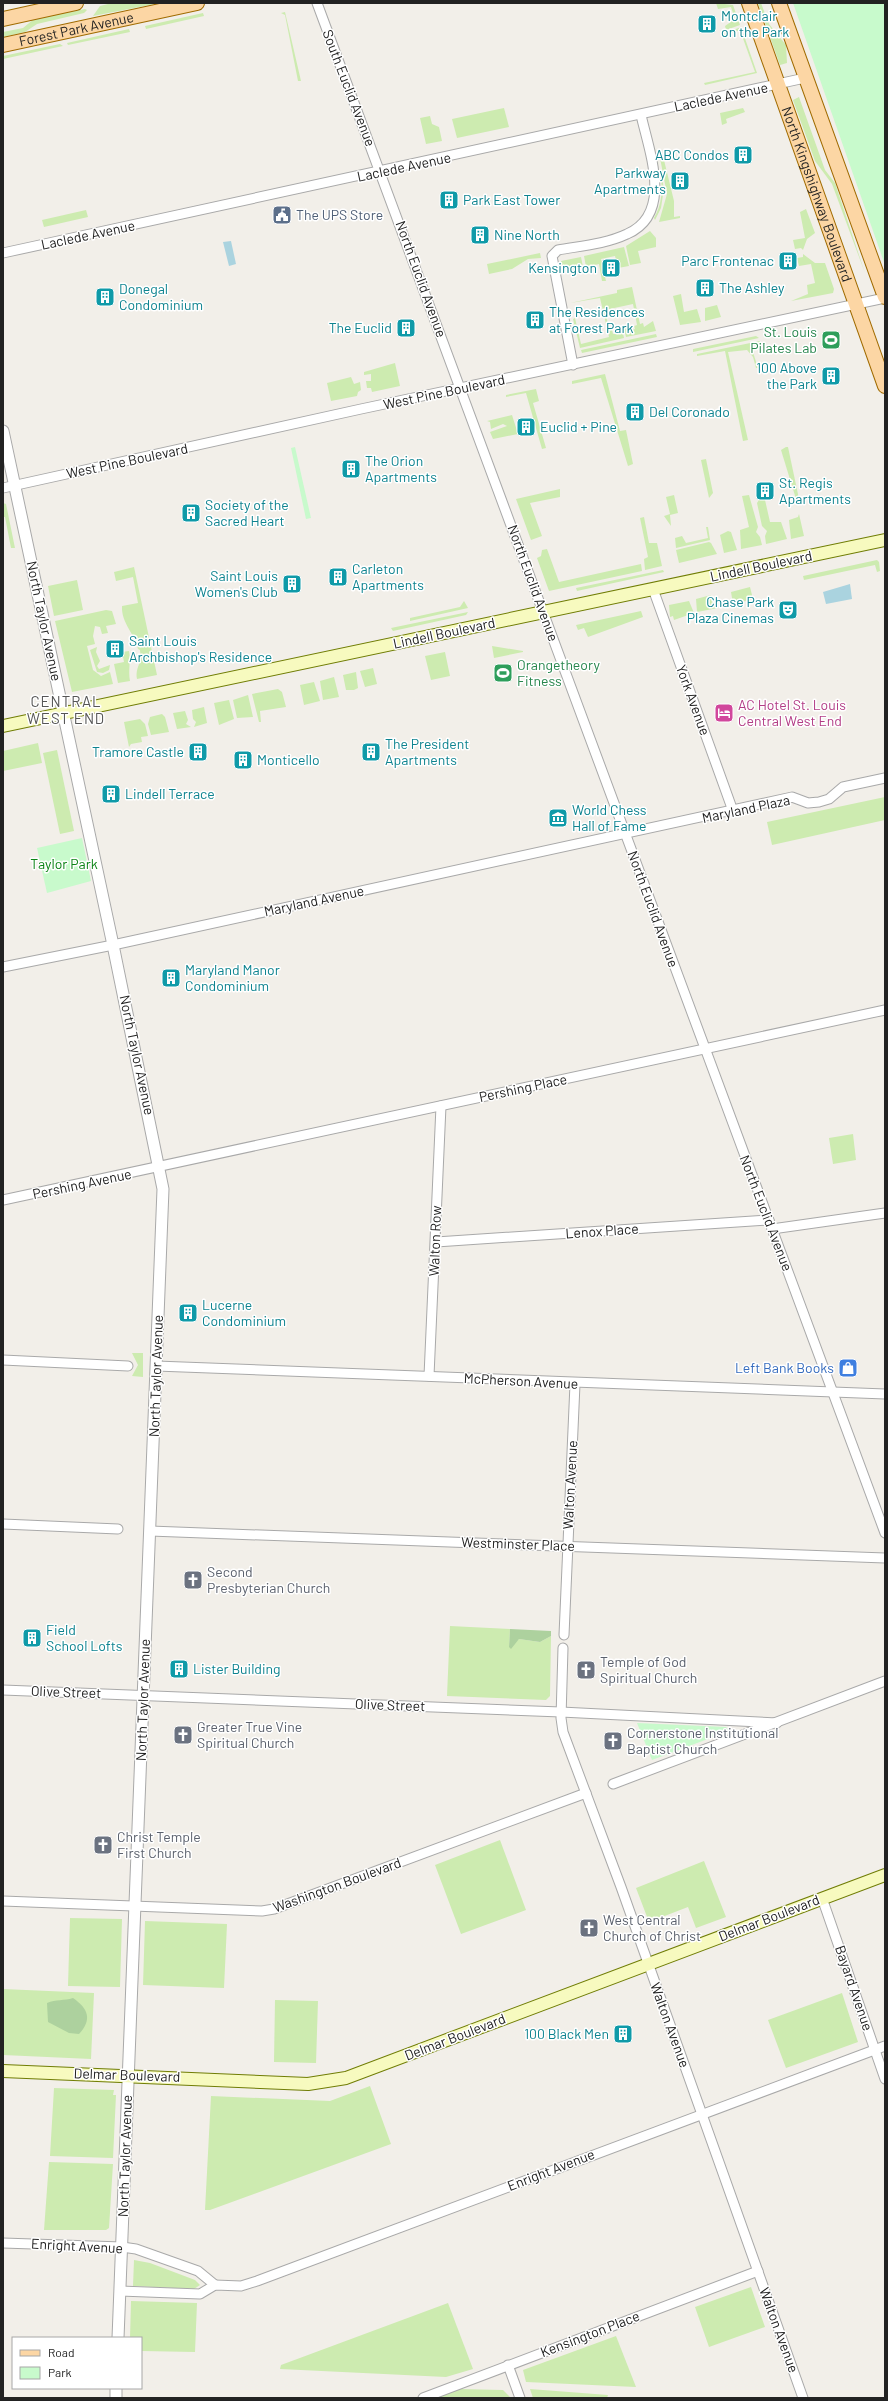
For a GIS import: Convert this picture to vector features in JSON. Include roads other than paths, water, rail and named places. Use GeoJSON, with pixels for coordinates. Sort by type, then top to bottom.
{"type":"FeatureCollection","features":[{"type":"Feature","properties":{"kind":"main road","name":"Forest Park Avenue"},"geometry":{"type":"LineString","coordinates":[[3,19],[76,3]]}},
{"type":"Feature","properties":{"kind":"main road","name":"Forest Park Avenue"},"geometry":{"type":"LineString","coordinates":[[3,45],[197,3]]}},
{"type":"Feature","properties":{"kind":"main road","name":"North Kingshighway Boulevard"},"geometry":{"type":"LineString","coordinates":[[749,3],[777,85],[858,304],[885,386]]}},
{"type":"Feature","properties":{"kind":"main road","name":"North Kingshighway Boulevard"},"geometry":{"type":"LineString","coordinates":[[779,3],[885,298]]}},
{"type":"Feature","properties":{"kind":"main road","name":"Lindell Boulevard"},"geometry":{"type":"LineString","coordinates":[[3,726],[885,540]]}},
{"type":"Feature","properties":{"kind":"main road","name":"Delmar Boulevard"},"geometry":{"type":"LineString","coordinates":[[3,2071],[128,2075],[308,2084],[329,2082],[346,2078],[885,1875]]}},
{"type":"Feature","properties":{"kind":"street","name":"South Euclid Avenue"},"geometry":{"type":"LineString","coordinates":[[317,3],[381,172]]}},
{"type":"Feature","properties":{"kind":"street","name":"Laclede Avenue"},"geometry":{"type":"LineString","coordinates":[[3,253],[381,172],[805,78]]}},
{"type":"Feature","properties":{"kind":"street"},"geometry":{"type":"LineString","coordinates":[[574,365],[552,256],[558,250],[628,234],[647,218],[654,202],[656,186],[641,115]]}},
{"type":"Feature","properties":{"kind":"street","name":"North Euclid Avenue"},"geometry":{"type":"LineString","coordinates":[[381,172],[885,1533]]}},
{"type":"Feature","properties":{"kind":"street","name":"West Pine Boulevard"},"geometry":{"type":"LineString","coordinates":[[3,488],[461,388],[885,298]]}},
{"type":"Feature","properties":{"kind":"street","name":"North Taylor Avenue"},"geometry":{"type":"LineString","coordinates":[[3,431],[160,1167],[163,1189],[118,2337]]}},
{"type":"Feature","properties":{"kind":"street","name":"York Avenue"},"geometry":{"type":"LineString","coordinates":[[653,589],[733,811]]}},
{"type":"Feature","properties":{"kind":"street","name":"Maryland Plaza"},"geometry":{"type":"LineString","coordinates":[[626,835],[792,798],[808,802],[819,802],[829,799],[843,787],[885,778]]}},
{"type":"Feature","properties":{"kind":"street","name":"Maryland Avenue"},"geometry":{"type":"LineString","coordinates":[[3,967],[113,945],[528,854],[626,835]]}},
{"type":"Feature","properties":{"kind":"street","name":"Pershing Place"},"geometry":{"type":"LineString","coordinates":[[160,1167],[885,1010]]}},
{"type":"Feature","properties":{"kind":"street","name":"Walton Row"},"geometry":{"type":"LineString","coordinates":[[429,1376],[441,1106]]}},
{"type":"Feature","properties":{"kind":"street","name":"Pershing Avenue"},"geometry":{"type":"LineString","coordinates":[[3,1200],[160,1167]]}},
{"type":"Feature","properties":{"kind":"street"},"geometry":{"type":"LineString","coordinates":[[772,1229],[885,1213]]}},
{"type":"Feature","properties":{"kind":"street","name":"Lenox Place"},"geometry":{"type":"LineString","coordinates":[[436,1242],[768,1220]]}},
{"type":"Feature","properties":{"kind":"street"},"geometry":{"type":"LineString","coordinates":[[3,1360],[128,1366]]}},
{"type":"Feature","properties":{"kind":"street","name":"McPherson Avenue"},"geometry":{"type":"LineString","coordinates":[[156,1366],[429,1376],[575,1384],[885,1394]]}},
{"type":"Feature","properties":{"kind":"street","name":"Walton Avenue"},"geometry":{"type":"LineString","coordinates":[[564,1635],[575,1384]]}},
{"type":"Feature","properties":{"kind":"street"},"geometry":{"type":"LineString","coordinates":[[3,1524],[118,1530]]}},
{"type":"Feature","properties":{"kind":"street","name":"Westminster Place"},"geometry":{"type":"LineString","coordinates":[[150,1531],[885,1558]]}},
{"type":"Feature","properties":{"kind":"street","name":"Walton Avenue"},"geometry":{"type":"LineString","coordinates":[[563,1648],[561,1712],[563,1732],[703,2113],[803,2398]]}},
{"type":"Feature","properties":{"kind":"street"},"geometry":{"type":"LineString","coordinates":[[613,1784],[885,1682]]}},
{"type":"Feature","properties":{"kind":"street","name":"Olive Street"},"geometry":{"type":"LineString","coordinates":[[3,1690],[561,1712],[777,1723]]}},
{"type":"Feature","properties":{"kind":"street","name":"Washington Boulevard"},"geometry":{"type":"LineString","coordinates":[[3,1901],[135,1907],[274,1909],[586,1793]]}},
{"type":"Feature","properties":{"kind":"street","name":"Bayard Avenue"},"geometry":{"type":"LineString","coordinates":[[822,1898],[885,2079]]}},
{"type":"Feature","properties":{"kind":"street","name":"Enright Avenue"},"geometry":{"type":"LineString","coordinates":[[120,2291],[200,2294],[215,2285],[241,2286],[885,2046]]}},
{"type":"Feature","properties":{"kind":"street","name":"Enright Avenue"},"geometry":{"type":"LineString","coordinates":[[3,2243],[122,2247],[136,2249],[198,2271],[215,2285]]}},
{"type":"Feature","properties":{"kind":"street","name":"Kensington Place"},"geometry":{"type":"LineString","coordinates":[[423,2398],[508,2364],[758,2271]]}},
{"type":"Feature","properties":{"kind":"street"},"geometry":{"type":"LineString","coordinates":[[508,2364],[520,2398]]}},
{"type":"Feature","properties":{"kind":"water"},"geometry":{"type":"Polygon","coordinates":[[[231,241],[236,264],[229,266],[223,242],[231,241]]]}},
{"type":"Feature","properties":{"kind":"water"},"geometry":{"type":"Polygon","coordinates":[[[850,584],[852,599],[826,604],[823,592],[850,584]]]}},
{"type":"Feature","properties":{"kind":"place","name":"Montclair on the Park"},"geometry":{"type":"Point","coordinates":[707,24]}},
{"type":"Feature","properties":{"kind":"place","name":"ABC Condos"},"geometry":{"type":"Point","coordinates":[743,155]}},
{"type":"Feature","properties":{"kind":"place","name":"Parkway Apartments"},"geometry":{"type":"Point","coordinates":[680,181]}},
{"type":"Feature","properties":{"kind":"place","name":"Park East Tower"},"geometry":{"type":"Point","coordinates":[449,200]}},
{"type":"Feature","properties":{"kind":"place","name":"The UPS Store"},"geometry":{"type":"Point","coordinates":[282,215]}},
{"type":"Feature","properties":{"kind":"place","name":"Nine North"},"geometry":{"type":"Point","coordinates":[480,235]}},
{"type":"Feature","properties":{"kind":"place","name":"Parc Frontenac"},"geometry":{"type":"Point","coordinates":[788,261]}},
{"type":"Feature","properties":{"kind":"place","name":"Kensington"},"geometry":{"type":"Point","coordinates":[611,268]}},
{"type":"Feature","properties":{"kind":"place","name":"The Ashley"},"geometry":{"type":"Point","coordinates":[705,288]}},
{"type":"Feature","properties":{"kind":"place","name":"Donegal Condominium"},"geometry":{"type":"Point","coordinates":[105,297]}},
{"type":"Feature","properties":{"kind":"place","name":"The Residences at Forest Park"},"geometry":{"type":"Point","coordinates":[535,320]}},
{"type":"Feature","properties":{"kind":"place","name":"The Euclid"},"geometry":{"type":"Point","coordinates":[406,328]}},
{"type":"Feature","properties":{"kind":"place","name":"St. Louis Pilates Lab"},"geometry":{"type":"Point","coordinates":[831,340]}},
{"type":"Feature","properties":{"kind":"place","name":"100 Above the Park"},"geometry":{"type":"Point","coordinates":[831,376]}},
{"type":"Feature","properties":{"kind":"place","name":"Del Coronado"},"geometry":{"type":"Point","coordinates":[635,412]}},
{"type":"Feature","properties":{"kind":"place","name":"Euclid + Pine"},"geometry":{"type":"Point","coordinates":[526,427]}},
{"type":"Feature","properties":{"kind":"place","name":"The Orion Apartments"},"geometry":{"type":"Point","coordinates":[351,469]}},
{"type":"Feature","properties":{"kind":"place","name":"St. Regis Apartments"},"geometry":{"type":"Point","coordinates":[765,491]}},
{"type":"Feature","properties":{"kind":"place","name":"Society of the Sacred Heart"},"geometry":{"type":"Point","coordinates":[191,513]}},
{"type":"Feature","properties":{"kind":"place","name":"Carleton Apartments"},"geometry":{"type":"Point","coordinates":[338,577]}},
{"type":"Feature","properties":{"kind":"place","name":"Saint Louis Women's Club"},"geometry":{"type":"Point","coordinates":[292,584]}},
{"type":"Feature","properties":{"kind":"place","name":"Chase Park Plaza Cinemas"},"geometry":{"type":"Point","coordinates":[788,610]}},
{"type":"Feature","properties":{"kind":"place","name":"Saint Louis Archbishop's Residence"},"geometry":{"type":"Point","coordinates":[115,649]}},
{"type":"Feature","properties":{"kind":"place","name":"Orangetheory Fitness"},"geometry":{"type":"Point","coordinates":[503,673]}},
{"type":"Feature","properties":{"kind":"place","name":"AC Hotel St. Louis Central West End"},"geometry":{"type":"Point","coordinates":[724,713]}},
{"type":"Feature","properties":{"kind":"place","name":"Tramore Castle"},"geometry":{"type":"Point","coordinates":[198,752]}},
{"type":"Feature","properties":{"kind":"place","name":"The President Apartments"},"geometry":{"type":"Point","coordinates":[371,752]}},
{"type":"Feature","properties":{"kind":"place","name":"Monticello"},"geometry":{"type":"Point","coordinates":[243,760]}},
{"type":"Feature","properties":{"kind":"place","name":"Lindell Terrace"},"geometry":{"type":"Point","coordinates":[111,794]}},
{"type":"Feature","properties":{"kind":"place","name":"World Chess Hall of Fame"},"geometry":{"type":"Point","coordinates":[558,818]}},
{"type":"Feature","properties":{"kind":"place","name":"Maryland Manor Condominium"},"geometry":{"type":"Point","coordinates":[171,978]}},
{"type":"Feature","properties":{"kind":"place","name":"Lucerne Condominium"},"geometry":{"type":"Point","coordinates":[188,1313]}},
{"type":"Feature","properties":{"kind":"place","name":"Left Bank Books"},"geometry":{"type":"Point","coordinates":[848,1368]}},
{"type":"Feature","properties":{"kind":"place","name":"Second Presbyterian Church"},"geometry":{"type":"Point","coordinates":[193,1580]}},
{"type":"Feature","properties":{"kind":"place","name":"Field School Lofts"},"geometry":{"type":"Point","coordinates":[32,1638]}},
{"type":"Feature","properties":{"kind":"place","name":"Lister Building"},"geometry":{"type":"Point","coordinates":[179,1669]}},
{"type":"Feature","properties":{"kind":"place","name":"Temple of God Spiritual Church"},"geometry":{"type":"Point","coordinates":[586,1670]}},
{"type":"Feature","properties":{"kind":"place","name":"Greater True Vine Spiritual Church"},"geometry":{"type":"Point","coordinates":[183,1735]}},
{"type":"Feature","properties":{"kind":"place","name":"Cornerstone Institutional Baptist Church"},"geometry":{"type":"Point","coordinates":[613,1741]}},
{"type":"Feature","properties":{"kind":"place","name":"Christ Temple First Church"},"geometry":{"type":"Point","coordinates":[103,1845]}},
{"type":"Feature","properties":{"kind":"place","name":"West Central Church of Christ"},"geometry":{"type":"Point","coordinates":[589,1928]}},
{"type":"Feature","properties":{"kind":"place","name":"100 Black Men"},"geometry":{"type":"Point","coordinates":[623,2034]}},
{"type":"Feature","properties":{"kind":"district","name":"CENTRAL WEST END"},"geometry":{"type":"Point","coordinates":[66,710]}},
{"type":"Feature","properties":{"kind":"park label","name":"Taylor Park"},"geometry":{"type":"Point","coordinates":[64,864]}}]}
